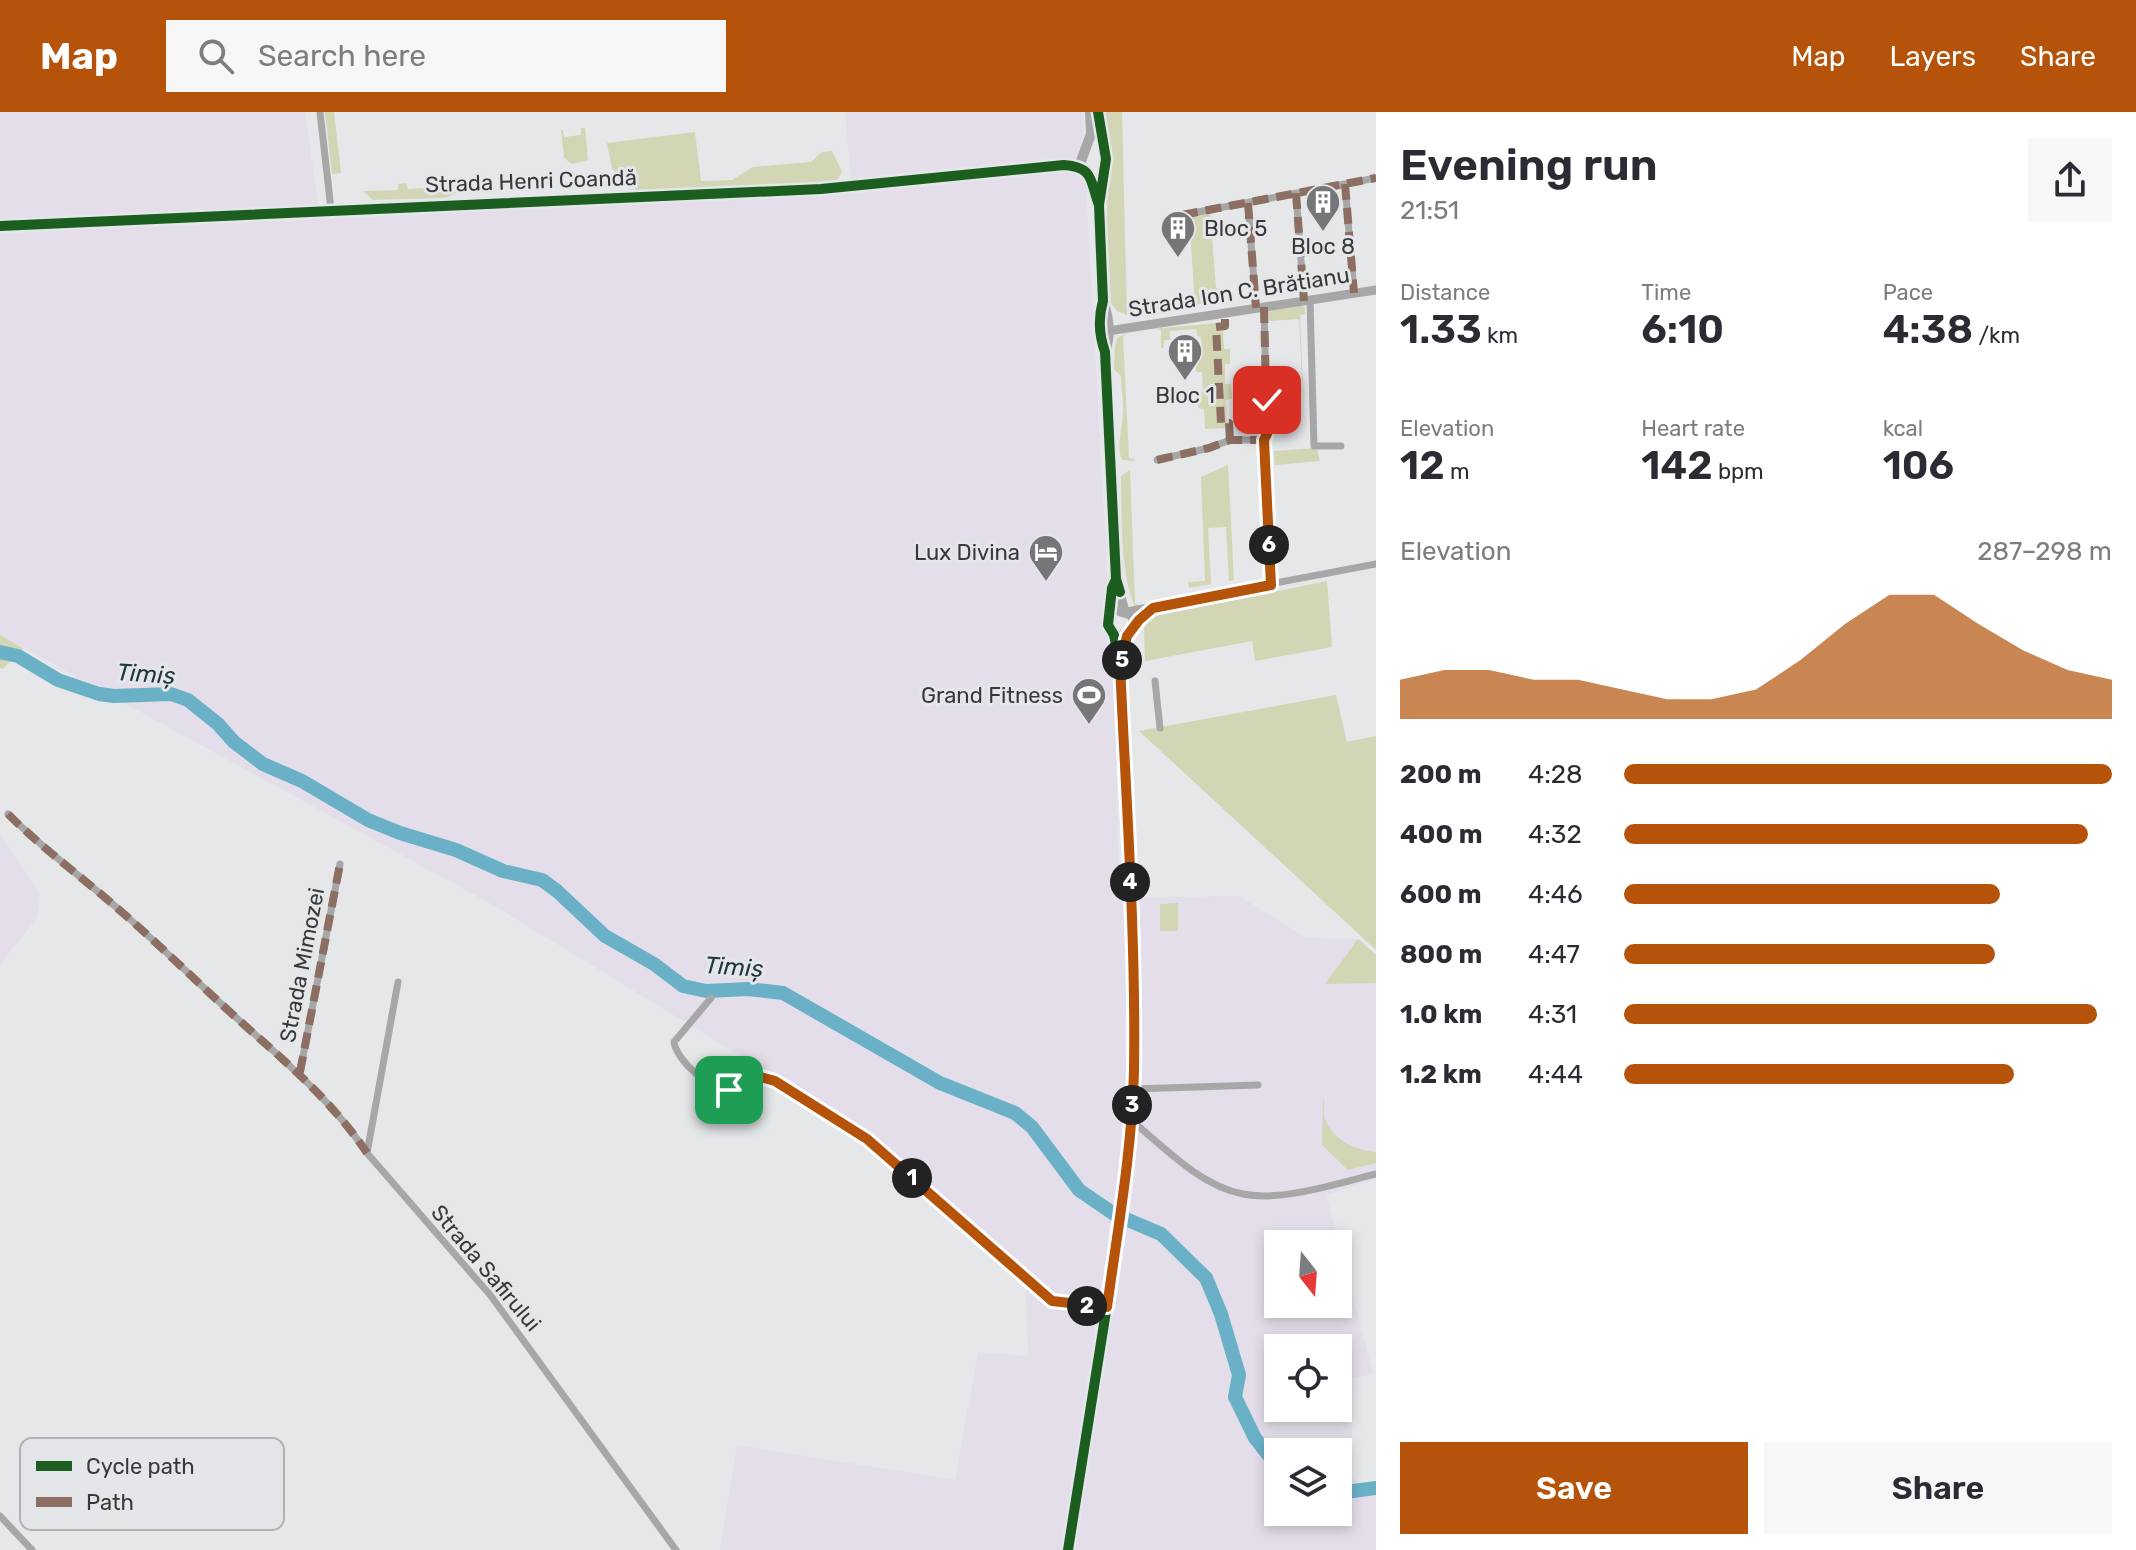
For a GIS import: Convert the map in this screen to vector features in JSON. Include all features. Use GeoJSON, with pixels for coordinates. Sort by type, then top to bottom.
{"type":"FeatureCollection","features":[{"type":"Feature","properties":{"kind":"main road"},"geometry":{"type":"LineString","coordinates":[[1090,112],[1091,134],[1084,162],[1099,205]]}},
{"type":"Feature","properties":{"kind":"main road"},"geometry":{"type":"LineString","coordinates":[[1098,112],[1105,161],[1099,205],[1103,301],[1108,331],[1105,352],[1116,579],[1125,611]]}},
{"type":"Feature","properties":{"kind":"main road"},"geometry":{"type":"LineString","coordinates":[[1084,162],[1097,149],[1105,161]]}},
{"type":"Feature","properties":{"kind":"main road"},"geometry":{"type":"LineString","coordinates":[[1084,162],[1097,173],[1105,161]]}},
{"type":"Feature","properties":{"kind":"main road"},"geometry":{"type":"LineString","coordinates":[[1103,301],[1101,340],[1105,352]]}},
{"type":"Feature","properties":{"kind":"main road"},"geometry":{"type":"LineString","coordinates":[[1068,1550],[1125,1192],[1133,1089],[1131,909],[1120,664],[1114,635],[1109,627],[1112,588],[1116,579]]}},
{"type":"Feature","properties":{"kind":"main road"},"geometry":{"type":"LineString","coordinates":[[1110,617],[1116,612],[1125,611],[1132,615],[1135,625],[1127,636],[1114,635]]}},
{"type":"Feature","properties":{"kind":"main road"},"geometry":{"type":"LineString","coordinates":[[1120,664],[1127,636]]}},
{"type":"Feature","properties":{"kind":"street"},"geometry":{"type":"LineString","coordinates":[[320,112],[331,209]]}},
{"type":"Feature","properties":{"kind":"street","name":"Strada Henri Coandă"},"geometry":{"type":"LineString","coordinates":[[0,226],[821,189],[1084,162]]}},
{"type":"Feature","properties":{"kind":"street"},"geometry":{"type":"LineString","coordinates":[[1182,215],[1376,178]]}},
{"type":"Feature","properties":{"kind":"street"},"geometry":{"type":"LineString","coordinates":[[1345,184],[1354,293]]}},
{"type":"Feature","properties":{"kind":"street"},"geometry":{"type":"LineString","coordinates":[[1296,193],[1307,300],[1314,446],[1341,446]]}},
{"type":"Feature","properties":{"kind":"street"},"geometry":{"type":"LineString","coordinates":[[1248,203],[1267,411],[1264,440],[1271,585]]}},
{"type":"Feature","properties":{"kind":"street","name":"Strada Ion C. Brătianu"},"geometry":{"type":"LineString","coordinates":[[1108,331],[1376,290]]}},
{"type":"Feature","properties":{"kind":"street"},"geometry":{"type":"LineString","coordinates":[[1157,460],[1230,440],[1264,440]]}},
{"type":"Feature","properties":{"kind":"street"},"geometry":{"type":"LineString","coordinates":[[1125,611],[1376,564]]}},
{"type":"Feature","properties":{"kind":"street"},"geometry":{"type":"LineString","coordinates":[[1135,625],[1153,608]]}},
{"type":"Feature","properties":{"kind":"street"},"geometry":{"type":"LineString","coordinates":[[1155,681],[1160,728]]}},
{"type":"Feature","properties":{"kind":"street","name":"Strada Safirului"},"geometry":{"type":"LineString","coordinates":[[8,814],[300,1072],[491,1296],[676,1550]]}},
{"type":"Feature","properties":{"kind":"street","name":"Strada Mimozei"},"geometry":{"type":"LineString","coordinates":[[300,1072],[340,864]]}},
{"type":"Feature","properties":{"kind":"street"},"geometry":{"type":"LineString","coordinates":[[367,1153],[398,982]]}},
{"type":"Feature","properties":{"kind":"street"},"geometry":{"type":"LineString","coordinates":[[711,998],[674,1042],[680,1058],[699,1076],[725,1090],[732,1088],[742,1075],[751,1072],[775,1081],[867,1139],[1052,1301],[1107,1307]]}},
{"type":"Feature","properties":{"kind":"street"},"geometry":{"type":"LineString","coordinates":[[1133,1089],[1258,1085]]}},
{"type":"Feature","properties":{"kind":"street"},"geometry":{"type":"LineString","coordinates":[[1131,1120],[1202,1176],[1242,1194],[1279,1195],[1376,1174]]}},
{"type":"Feature","properties":{"kind":"street"},"geometry":{"type":"LineString","coordinates":[[0,1516],[32,1550]]}},
{"type":"Feature","properties":{"kind":"shaded area"},"geometry":{"type":"Polygon","coordinates":[[[0,112],[305,112],[319,210],[851,181],[845,112],[1082,112],[1116,734],[1119,898],[1239,896],[1307,938],[1358,939],[1376,955],[1376,1178],[1326,1195],[1335,1230],[1264,1230],[1264,1318],[1352,1318],[1352,1294],[1373,1374],[1354,1378],[1352,1438],[1264,1438],[1264,1526],[1352,1526],[1352,1478],[1376,1498],[1376,1550],[720,1550],[737,1445],[955,1480],[978,1352],[1028,1356],[1025,1269],[872,1136],[493,905],[0,635],[0,112]]]}},
{"type":"Feature","properties":{"kind":"shaded area"},"geometry":{"type":"Polygon","coordinates":[[[0,835],[40,893],[38,917],[0,964],[0,835]]]}},
{"type":"Feature","properties":{"kind":"green space"},"geometry":{"type":"Polygon","coordinates":[[[325,112],[334,112],[341,173],[332,174],[325,112]]]}},
{"type":"Feature","properties":{"kind":"green space"},"geometry":{"type":"Polygon","coordinates":[[[1103,112],[1122,112],[1127,315],[1117,311],[1111,303],[1107,147],[1103,112]]]}},
{"type":"Feature","properties":{"kind":"green space"},"geometry":{"type":"Polygon","coordinates":[[[581,128],[585,128],[588,160],[572,164],[564,158],[561,130],[564,137],[581,135],[581,128]]]}},
{"type":"Feature","properties":{"kind":"green space"},"geometry":{"type":"Polygon","coordinates":[[[695,132],[701,181],[732,180],[753,167],[811,162],[822,152],[832,151],[842,172],[836,182],[639,192],[612,169],[607,143],[695,132]]]}},
{"type":"Feature","properties":{"kind":"green space"},"geometry":{"type":"Polygon","coordinates":[[[462,177],[458,191],[444,198],[373,200],[363,191],[398,190],[398,184],[406,183],[408,189],[451,186],[450,179],[462,177]]]}},
{"type":"Feature","properties":{"kind":"green space"},"geometry":{"type":"Polygon","coordinates":[[[1210,212],[1216,288],[1221,289],[1222,301],[1195,305],[1189,214],[1210,212]]]}},
{"type":"Feature","properties":{"kind":"green space"},"geometry":{"type":"Polygon","coordinates":[[[1191,305],[1156,310],[1158,307],[1191,305]]]}},
{"type":"Feature","properties":{"kind":"green space"},"geometry":{"type":"Polygon","coordinates":[[[1305,307],[1305,314],[1300,315],[1305,439],[1299,319],[1269,321],[1268,311],[1305,307]]]}},
{"type":"Feature","properties":{"kind":"green space"},"geometry":{"type":"Polygon","coordinates":[[[1227,322],[1227,329],[1223,329],[1224,349],[1230,349],[1230,364],[1225,364],[1225,384],[1231,384],[1232,399],[1226,400],[1227,428],[1205,429],[1204,409],[1198,408],[1197,393],[1203,392],[1202,372],[1196,372],[1196,357],[1202,356],[1201,337],[1197,336],[1197,329],[1170,331],[1170,340],[1164,340],[1164,348],[1161,348],[1161,330],[1153,329],[1227,322]]]}},
{"type":"Feature","properties":{"kind":"green space"},"geometry":{"type":"Polygon","coordinates":[[[1130,332],[1123,336],[1129,458],[1135,461],[1122,460],[1120,454],[1123,411],[1121,376],[1114,369],[1118,337],[1130,332]]]}},
{"type":"Feature","properties":{"kind":"green space"},"geometry":{"type":"Polygon","coordinates":[[[1317,448],[1320,461],[1275,465],[1274,451],[1317,448]]]}},
{"type":"Feature","properties":{"kind":"green space"},"geometry":{"type":"Polygon","coordinates":[[[1228,465],[1234,580],[1229,581],[1226,527],[1208,528],[1211,584],[1189,588],[1188,582],[1205,581],[1201,477],[1228,465]]]}},
{"type":"Feature","properties":{"kind":"green space"},"geometry":{"type":"Polygon","coordinates":[[[1130,470],[1135,604],[1140,605],[1135,607],[1124,562],[1122,528],[1121,476],[1130,470]]]}},
{"type":"Feature","properties":{"kind":"green space"},"geometry":{"type":"Polygon","coordinates":[[[1327,581],[1332,647],[1255,661],[1252,641],[1145,661],[1144,628],[1151,617],[1327,581]]]}},
{"type":"Feature","properties":{"kind":"green space"},"geometry":{"type":"Polygon","coordinates":[[[0,635],[23,648],[3,669],[0,668],[0,635]]]}},
{"type":"Feature","properties":{"kind":"green space"},"geometry":{"type":"Polygon","coordinates":[[[1336,695],[1347,742],[1376,736],[1376,950],[1139,731],[1336,695]]]}},
{"type":"Feature","properties":{"kind":"green space"},"geometry":{"type":"Polygon","coordinates":[[[1178,903],[1178,931],[1160,931],[1160,904],[1178,903]]]}},
{"type":"Feature","properties":{"kind":"green space"},"geometry":{"type":"Polygon","coordinates":[[[1358,939],[1376,955],[1376,983],[1325,984],[1358,939]]]}},
{"type":"Feature","properties":{"kind":"green space"},"geometry":{"type":"Polygon","coordinates":[[[1323,1097],[1324,1115],[1331,1130],[1352,1146],[1376,1152],[1376,1163],[1348,1170],[1322,1145],[1323,1097]]]}},
{"type":"Feature","properties":{"kind":"waterway","name":"Timiș"},"geometry":{"type":"LineString","coordinates":[[0,652],[18,656],[58,680],[99,694],[171,694],[188,700],[263,764],[302,781],[368,820],[456,850],[503,871],[542,880],[605,936],[654,964],[683,986],[706,991],[748,989],[783,993],[940,1083],[1015,1113],[1032,1127],[1079,1190],[1114,1214],[1161,1234],[1206,1278],[1221,1314],[1239,1375],[1235,1397],[1264,1449]]}},
{"type":"Feature","properties":{"kind":"waterway","name":"Timiș"},"geometry":{"type":"LineString","coordinates":[[1352,1491],[1376,1488]]}},
{"type":"Feature","properties":{"kind":"marked path"},"geometry":{"type":"LineString","coordinates":[[1182,215],[1376,178]]}},
{"type":"Feature","properties":{"kind":"marked path"},"geometry":{"type":"LineString","coordinates":[[1345,184],[1354,293]]}},
{"type":"Feature","properties":{"kind":"marked path"},"geometry":{"type":"LineString","coordinates":[[1296,193],[1304,301]]}},
{"type":"Feature","properties":{"kind":"marked path"},"geometry":{"type":"LineString","coordinates":[[1248,203],[1256,308]]}},
{"type":"Feature","properties":{"kind":"marked path"},"geometry":{"type":"LineString","coordinates":[[1264,307],[1267,434],[1264,440],[1271,585]]}},
{"type":"Feature","properties":{"kind":"marked path"},"geometry":{"type":"LineString","coordinates":[[1225,319],[1225,326],[1216,327],[1221,423],[1229,423],[1230,440]]}},
{"type":"Feature","properties":{"kind":"marked path"},"geometry":{"type":"LineString","coordinates":[[1157,460],[1230,440],[1264,440]]}},
{"type":"Feature","properties":{"kind":"marked path"},"geometry":{"type":"LineString","coordinates":[[8,814],[110,901],[292,1068],[339,1116],[367,1153]]}},
{"type":"Feature","properties":{"kind":"marked path"},"geometry":{"type":"LineString","coordinates":[[300,1072],[340,864]]}},
{"type":"Feature","properties":{"kind":"cycle path"},"geometry":{"type":"LineString","coordinates":[[1098,112],[1106,159],[1099,205],[1103,301],[1100,326],[1105,352],[1116,579],[1120,592]]}},
{"type":"Feature","properties":{"kind":"cycle path"},"geometry":{"type":"LineString","coordinates":[[0,226],[821,189],[1064,165],[1086,172],[1099,205]]}},
{"type":"Feature","properties":{"kind":"cycle path"},"geometry":{"type":"LineString","coordinates":[[1068,1550],[1125,1192],[1133,1089],[1133,970],[1120,664],[1114,635],[1108,625],[1116,579]]}},
{"type":"Feature","properties":{"kind":"place","name":"Bloc 8"},"geometry":{"type":"Point","coordinates":[1323,233]}},
{"type":"Feature","properties":{"kind":"place","name":"Bloc 5"},"geometry":{"type":"Point","coordinates":[1178,259]}},
{"type":"Feature","properties":{"kind":"place","name":"Bloc 1"},"geometry":{"type":"Point","coordinates":[1185,382]}},
{"type":"Feature","properties":{"kind":"place","name":"Lux Divina"},"geometry":{"type":"Point","coordinates":[1046,583]}},
{"type":"Feature","properties":{"kind":"place","name":"Grand Fitness"},"geometry":{"type":"Point","coordinates":[1089,726]}},
{"type":"Feature","properties":{"kind":"route"},"geometry":{"type":"LineString","coordinates":[[729,1090],[742,1075],[751,1072],[775,1081],[867,1139],[1052,1301],[1107,1307],[1125,1192],[1134,1071],[1131,909],[1120,664],[1127,636],[1153,608],[1271,585],[1264,440],[1267,434],[1267,400]]}}]}
